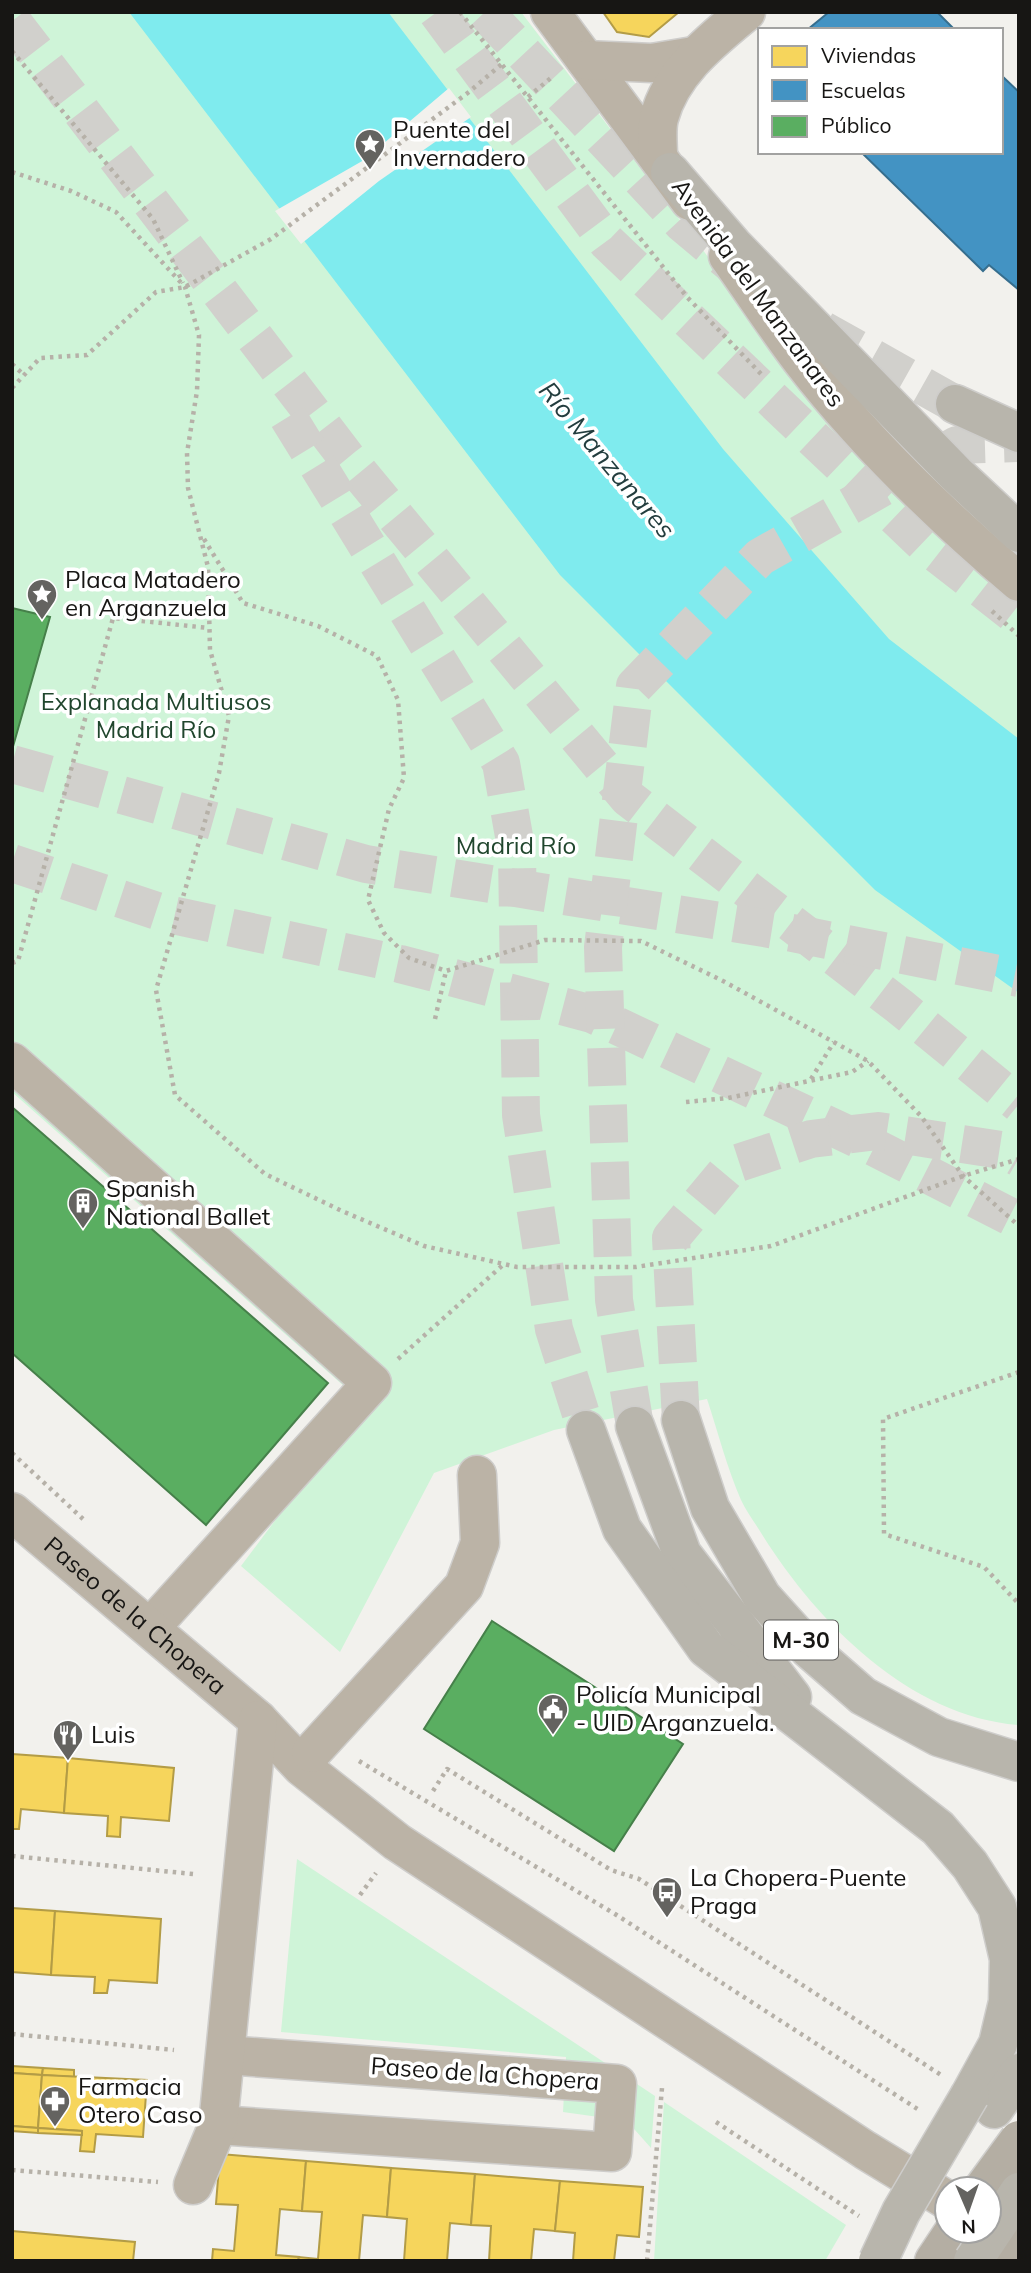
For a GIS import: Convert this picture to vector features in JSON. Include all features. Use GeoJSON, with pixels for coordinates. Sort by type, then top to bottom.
{"type":"FeatureCollection","features":[{"type":"Feature","properties":{"kind":"highway"},"geometry":{"type":"LineString","coordinates":[[664,164],[743,254],[956,474],[1019,533]]}},
{"type":"Feature","properties":{"kind":"highway"},"geometry":{"type":"LineString","coordinates":[[955,404],[1019,433]]}},
{"type":"Feature","properties":{"kind":"highway","name":"M-30"},"geometry":{"type":"LineString","coordinates":[[681,1420],[710,1508],[762,1597],[809,1649],[863,1696],[928,1731],[1019,1762]]}},
{"type":"Feature","properties":{"kind":"highway"},"geometry":{"type":"LineString","coordinates":[[635,1426],[682,1555],[825,1741]]}},
{"type":"Feature","properties":{"kind":"highway"},"geometry":{"type":"LineString","coordinates":[[586,1430],[622,1529],[706,1648],[938,1828],[971,1865],[997,1906],[1009,1959],[1009,2002],[998,2044],[886,2261]]}},
{"type":"Feature","properties":{"kind":"highway"},"geometry":{"type":"LineString","coordinates":[[878,2261],[901,2213],[972,2095],[1019,2073]]}},
{"type":"Feature","properties":{"kind":"highway"},"geometry":{"type":"LineString","coordinates":[[973,2261],[1019,2192]]}},
{"type":"Feature","properties":{"kind":"main road"},"geometry":{"type":"LineString","coordinates":[[993,2175],[1019,2140]]}},
{"type":"Feature","properties":{"kind":"main road"},"geometry":{"type":"LineString","coordinates":[[1003,2261],[1019,2237]]}},
{"type":"Feature","properties":{"kind":"main road"},"geometry":{"type":"LineString","coordinates":[[934,2261],[945,2245]]}},
{"type":"Feature","properties":{"kind":"street","name":"Avenida del Manzanares"},"geometry":{"type":"LineString","coordinates":[[551,12],[664,164],[802,361],[881,454],[967,538],[1019,582]]}},
{"type":"Feature","properties":{"kind":"street"},"geometry":{"type":"LineString","coordinates":[[664,164],[658,119],[694,56],[746,12]]}},
{"type":"Feature","properties":{"kind":"street"},"geometry":{"type":"LineString","coordinates":[[586,60],[652,63],[694,56]]}},
{"type":"Feature","properties":{"kind":"street"},"geometry":{"type":"LineString","coordinates":[[12,1062],[372,1383],[151,1627]]}},
{"type":"Feature","properties":{"kind":"street"},"geometry":{"type":"LineString","coordinates":[[317,1747],[464,1586],[480,1543],[477,1475]]}},
{"type":"Feature","properties":{"kind":"street","name":"Paseo de la Chopera"},"geometry":{"type":"LineString","coordinates":[[17,1525],[151,1627],[266,1728],[302,1767],[397,1842],[865,2150],[933,2191]]}},
{"type":"Feature","properties":{"kind":"street"},"geometry":{"type":"LineString","coordinates":[[193,2185],[218,2125],[266,1728]]}},
{"type":"Feature","properties":{"kind":"street","name":"Paseo de la Chopera"},"geometry":{"type":"LineString","coordinates":[[266,1728],[317,1747],[641,1980],[952,2175]]}},
{"type":"Feature","properties":{"kind":"street","name":"Paseo de la Chopera"},"geometry":{"type":"LineString","coordinates":[[218,2125],[612,2152],[617,2084],[226,2055]]}},
{"type":"Feature","properties":{"kind":"street"},"geometry":{"type":"LineString","coordinates":[[1003,2207],[1019,2217]]}},
{"type":"Feature","properties":{"kind":"street"},"geometry":{"type":"LineString","coordinates":[[1003,2236],[1019,2246]]}},
{"type":"Feature","properties":{"kind":"path"},"geometry":{"type":"LineString","coordinates":[[460,12],[687,297],[769,383]]}},
{"type":"Feature","properties":{"kind":"path"},"geometry":{"type":"LineString","coordinates":[[12,51],[153,219],[185,287],[199,335],[197,391],[187,453],[188,488],[202,535],[208,568],[210,650],[229,716],[219,773],[156,990],[174,1095],[265,1174],[342,1212],[424,1246],[517,1267],[636,1268],[771,1246],[962,1176],[1019,1159]]}},
{"type":"Feature","properties":{"kind":"path"},"geometry":{"type":"LineString","coordinates":[[12,388],[40,358],[87,355],[156,292],[185,287],[271,239],[469,92],[503,63]]}},
{"type":"Feature","properties":{"kind":"path"},"geometry":{"type":"LineString","coordinates":[[12,172],[71,191],[116,212],[185,287]]}},
{"type":"Feature","properties":{"kind":"path"},"geometry":{"type":"LineString","coordinates":[[12,364],[24,375]]}},
{"type":"Feature","properties":{"kind":"path"},"geometry":{"type":"LineString","coordinates":[[202,535],[243,603],[318,626],[377,656],[398,701],[404,778],[389,809],[368,900],[384,933],[409,958],[446,971],[545,940],[641,941],[725,982],[868,1061],[921,1116],[962,1176],[1019,1226]]}},
{"type":"Feature","properties":{"kind":"path"},"geometry":{"type":"LineString","coordinates":[[990,610],[1019,636]]}},
{"type":"Feature","properties":{"kind":"path"},"geometry":{"type":"LineString","coordinates":[[12,963],[18,961],[113,618],[209,628]]}},
{"type":"Feature","properties":{"kind":"path"},"geometry":{"type":"LineString","coordinates":[[435,1019],[446,971]]}},
{"type":"Feature","properties":{"kind":"path"},"geometry":{"type":"LineString","coordinates":[[810,1080],[834,1042]]}},
{"type":"Feature","properties":{"kind":"path"},"geometry":{"type":"LineString","coordinates":[[686,1101],[728,1098],[852,1072],[868,1061]]}},
{"type":"Feature","properties":{"kind":"path"},"geometry":{"type":"LineString","coordinates":[[390,1366],[505,1264]]}},
{"type":"Feature","properties":{"kind":"path"},"geometry":{"type":"LineString","coordinates":[[1019,1372],[883,1419],[883,1457],[884,1534],[984,1567],[1019,1604]]}},
{"type":"Feature","properties":{"kind":"path"},"geometry":{"type":"LineString","coordinates":[[12,1453],[85,1522]]}},
{"type":"Feature","properties":{"kind":"path"},"geometry":{"type":"LineString","coordinates":[[317,1747],[615,1914],[929,2116]]}},
{"type":"Feature","properties":{"kind":"path"},"geometry":{"type":"LineString","coordinates":[[433,1791],[447,1769],[611,1870],[639,1878],[972,2095]]}},
{"type":"Feature","properties":{"kind":"path"},"geometry":{"type":"LineString","coordinates":[[12,1856],[193,1874]]}},
{"type":"Feature","properties":{"kind":"path"},"geometry":{"type":"LineString","coordinates":[[360,1895],[379,1867]]}},
{"type":"Feature","properties":{"kind":"path"},"geometry":{"type":"LineString","coordinates":[[12,2034],[174,2050]]}},
{"type":"Feature","properties":{"kind":"path"},"geometry":{"type":"LineString","coordinates":[[647,2261],[662,2088]]}},
{"type":"Feature","properties":{"kind":"path"},"geometry":{"type":"LineString","coordinates":[[716,2122],[863,2218]]}},
{"type":"Feature","properties":{"kind":"path"},"geometry":{"type":"LineString","coordinates":[[12,2170],[193,2185]]}},
{"type":"Feature","properties":{"kind":"green space","name":"Madrid Río"},"geometry":{"type":"Polygon","coordinates":[[[12,12],[521,12],[783,355],[1019,601],[1019,1725],[979,1718],[941,1704],[905,1685],[839,1632],[785,1569],[746,1509],[731,1475],[707,1399],[554,1430],[434,1473],[340,1652],[241,1566],[363,1403],[12,1092],[12,12]]]}},
{"type":"Feature","properties":{"kind":"green space"},"geometry":{"type":"Polygon","coordinates":[[[297,1859],[655,2096],[651,2148],[627,2121],[563,2112],[566,2057],[281,2032],[297,1859]]]}},
{"type":"Feature","properties":{"kind":"green space"},"geometry":{"type":"Polygon","coordinates":[[[664,2102],[846,2225],[825,2261],[654,2261],[664,2102]]]}},
{"type":"Feature","properties":{"kind":"water","name":"Río Manzanares"},"geometry":{"type":"Polygon","coordinates":[[[129,12],[388,12],[723,449],[889,639],[1019,739],[1019,993],[875,890],[560,575],[129,12]]]}},
{"type":"Feature","properties":{"kind":"pier","name":"Puente del Invernadero"},"geometry":{"type":"Polygon","coordinates":[[[449,88],[471,117],[379,181],[301,244],[275,211],[364,160],[449,88]]]}},
{"type":"Feature","properties":{"kind":"building: Viviendas"},"geometry":{"type":"Polygon","coordinates":[[[603,12],[679,12],[649,37],[617,32],[603,12]]]}},
{"type":"Feature","properties":{"kind":"building: Viviendas"},"geometry":{"type":"Polygon","coordinates":[[[12,1754],[68,1758],[64,1813],[21,1809],[19,1829],[12,1829],[12,1754]]]}},
{"type":"Feature","properties":{"kind":"building: Viviendas"},"geometry":{"type":"Polygon","coordinates":[[[68,1758],[174,1768],[169,1821],[121,1817],[120,1837],[107,1836],[108,1816],[64,1813],[68,1758]]]}},
{"type":"Feature","properties":{"kind":"building: Viviendas"},"geometry":{"type":"Polygon","coordinates":[[[12,1908],[55,1911],[51,1975],[12,1972],[12,1908]]]}},
{"type":"Feature","properties":{"kind":"building: Viviendas"},"geometry":{"type":"Polygon","coordinates":[[[55,1911],[161,1919],[157,1983],[109,1980],[107,1993],[94,1993],[95,1977],[51,1975],[55,1911]]]}},
{"type":"Feature","properties":{"kind":"building: Viviendas"},"geometry":{"type":"Polygon","coordinates":[[[12,2066],[43,2068],[42,2075],[12,2073],[12,2066]]]}},
{"type":"Feature","properties":{"kind":"building: Viviendas"},"geometry":{"type":"Polygon","coordinates":[[[43,2068],[74,2070],[74,2077],[42,2075],[43,2068]]]}},
{"type":"Feature","properties":{"kind":"building: Viviendas"},"geometry":{"type":"Polygon","coordinates":[[[12,2073],[42,2075],[38,2128],[12,2126],[12,2073]]]}},
{"type":"Feature","properties":{"kind":"building: Viviendas"},"geometry":{"type":"Polygon","coordinates":[[[42,2075],[147,2080],[143,2137],[96,2134],[94,2152],[80,2151],[82,2131],[38,2128],[42,2075]]]}},
{"type":"Feature","properties":{"kind":"building: Viviendas"},"geometry":{"type":"Polygon","coordinates":[[[12,2126],[38,2128],[38,2133],[12,2131],[12,2126]]]}},
{"type":"Feature","properties":{"kind":"building: Viviendas"},"geometry":{"type":"Polygon","coordinates":[[[38,2128],[82,2131],[82,2135],[38,2133],[38,2128]]]}},
{"type":"Feature","properties":{"kind":"building: Viviendas"},"geometry":{"type":"Polygon","coordinates":[[[220,2154],[306,2161],[302,2211],[280,2209],[276,2255],[299,2257],[298,2261],[212,2261],[213,2249],[234,2251],[238,2205],[216,2204],[220,2154]]]}},
{"type":"Feature","properties":{"kind":"building: Viviendas"},"geometry":{"type":"Polygon","coordinates":[[[306,2161],[391,2168],[387,2217],[363,2215],[359,2261],[298,2261],[299,2257],[318,2259],[322,2212],[302,2211],[306,2161]]]}},
{"type":"Feature","properties":{"kind":"building: Viviendas"},"geometry":{"type":"Polygon","coordinates":[[[391,2168],[475,2174],[471,2225],[450,2223],[447,2261],[404,2261],[407,2219],[387,2217],[391,2168]]]}},
{"type":"Feature","properties":{"kind":"building: Viviendas"},"geometry":{"type":"Polygon","coordinates":[[[475,2174],[560,2181],[555,2231],[534,2229],[531,2261],[489,2261],[491,2226],[471,2225],[475,2174]]]}},
{"type":"Feature","properties":{"kind":"building: Viviendas"},"geometry":{"type":"Polygon","coordinates":[[[560,2181],[643,2187],[639,2237],[617,2235],[614,2261],[573,2261],[575,2233],[555,2231],[560,2181]]]}},
{"type":"Feature","properties":{"kind":"building: Viviendas"},"geometry":{"type":"Polygon","coordinates":[[[12,2231],[135,2242],[133,2261],[12,2261],[12,2231]]]}},
{"type":"Feature","properties":{"kind":"building: Escuelas"},"geometry":{"type":"Polygon","coordinates":[[[829,12],[937,12],[953,28],[809,28],[829,12]]]}},
{"type":"Feature","properties":{"kind":"building: Escuelas"},"geometry":{"type":"Polygon","coordinates":[[[1003,77],[1019,92],[1019,290],[989,265],[983,271],[863,154],[1003,154],[1003,77]]]}},
{"type":"Feature","properties":{"kind":"building: Público"},"geometry":{"type":"Polygon","coordinates":[[[12,608],[50,617],[12,750],[12,608]]]}},
{"type":"Feature","properties":{"kind":"building: Público","name":"Spanish National Ballet"},"geometry":{"type":"Polygon","coordinates":[[[12,1107],[328,1383],[206,1525],[12,1353],[12,1107]]]}},
{"type":"Feature","properties":{"kind":"building: Público","name":"Policía Municipal - UID Arganzuela."},"geometry":{"type":"Polygon","coordinates":[[[492,1621],[683,1744],[614,1851],[424,1729],[492,1621]]]}},
{"type":"Feature","properties":{"kind":"tunnel"},"geometry":{"type":"LineString","coordinates":[[437,12],[607,242],[923,543],[1019,618]]}},
{"type":"Feature","properties":{"kind":"tunnel"},"geometry":{"type":"LineString","coordinates":[[485,12],[683,224],[748,278]]}},
{"type":"Feature","properties":{"kind":"tunnel"},"geometry":{"type":"LineString","coordinates":[[12,21],[347,458],[628,798],[899,1006],[1019,1104]]}},
{"type":"Feature","properties":{"kind":"tunnel"},"geometry":{"type":"LineString","coordinates":[[823,330],[955,404]]}},
{"type":"Feature","properties":{"kind":"tunnel"},"geometry":{"type":"LineString","coordinates":[[288,417],[501,763],[517,853],[521,1115],[554,1329],[586,1430]]}},
{"type":"Feature","properties":{"kind":"tunnel"},"geometry":{"type":"LineString","coordinates":[[635,1426],[614,1300],[603,947],[635,686],[760,557],[957,445],[1019,443]]}},
{"type":"Feature","properties":{"kind":"tunnel"},"geometry":{"type":"LineString","coordinates":[[12,764],[366,864],[782,931],[1019,978]]}},
{"type":"Feature","properties":{"kind":"tunnel"},"geometry":{"type":"LineString","coordinates":[[12,863],[163,913],[400,964],[592,1014],[862,1141],[1019,1221]]}},
{"type":"Feature","properties":{"kind":"tunnel"},"geometry":{"type":"LineString","coordinates":[[681,1420],[671,1238],[732,1165],[811,1139],[878,1131],[1007,1151],[1019,1158]]}},
{"type":"Feature","properties":{"kind":"place","name":"Puente del Invernadero"},"geometry":{"type":"Point","coordinates":[370,171]}},
{"type":"Feature","properties":{"kind":"place","name":"Placa Matadero en Arganzuela"},"geometry":{"type":"Point","coordinates":[42,621]}},
{"type":"Feature","properties":{"kind":"place","name":"Spanish National Ballet"},"geometry":{"type":"Point","coordinates":[83,1230]}},
{"type":"Feature","properties":{"kind":"place","name":"Policía Municipal - UID Arganzuela."},"geometry":{"type":"Point","coordinates":[553,1736]}},
{"type":"Feature","properties":{"kind":"place","name":"Luis"},"geometry":{"type":"Point","coordinates":[68,1762]}},
{"type":"Feature","properties":{"kind":"place","name":"La Chopera-Puente Praga"},"geometry":{"type":"Point","coordinates":[667,1919]}},
{"type":"Feature","properties":{"kind":"place","name":"Farmacia Otero Caso"},"geometry":{"type":"Point","coordinates":[55,2128]}},
{"type":"Feature","properties":{"kind":"park label","name":"Explanada Multiusos Madrid Río"},"geometry":{"type":"Point","coordinates":[156,716]}}]}
